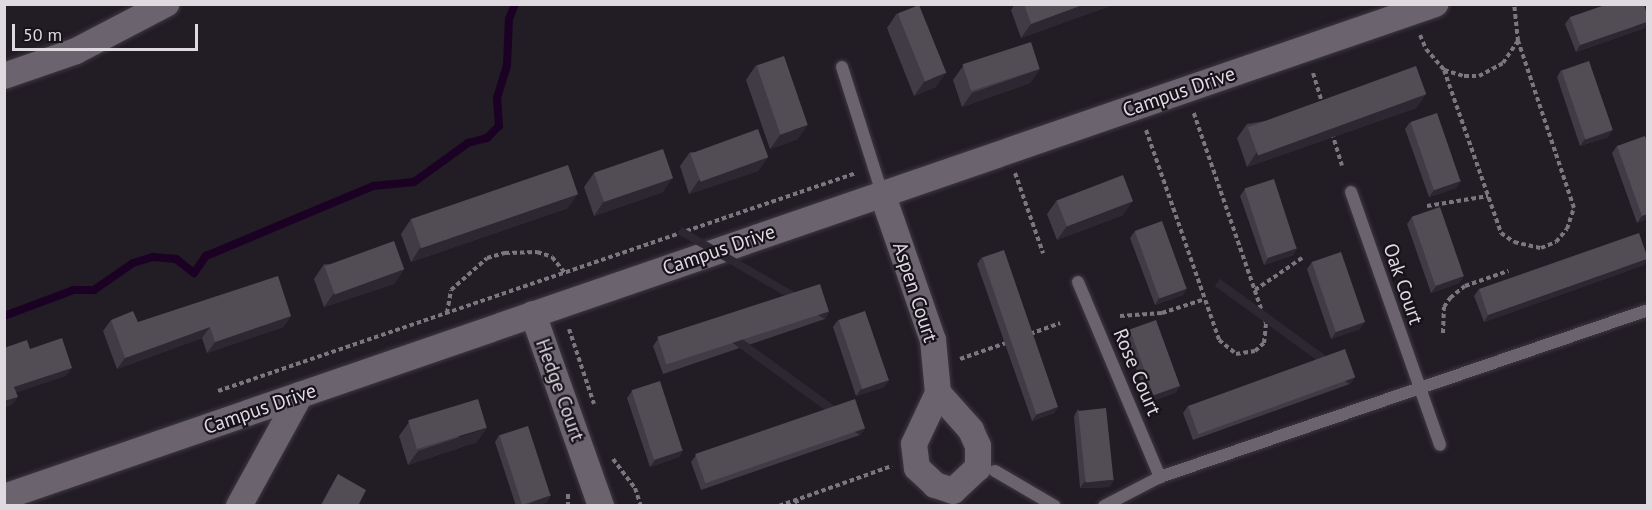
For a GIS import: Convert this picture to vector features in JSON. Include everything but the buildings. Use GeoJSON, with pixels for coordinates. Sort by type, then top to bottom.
{"type":"FeatureCollection","features":[{"type":"Feature","properties":{"kind":"street"},"geometry":{"type":"LineString","coordinates":[[4,76],[76,51],[166,4]]}},
{"type":"Feature","properties":{"kind":"street","name":"Campus Drive"},"geometry":{"type":"LineString","coordinates":[[4,497],[1435,4]]}},
{"type":"Feature","properties":{"kind":"street","name":"Aspen Court"},"geometry":{"type":"LineString","coordinates":[[882,194],[933,340],[938,393]]}},
{"type":"Feature","properties":{"kind":"street","name":"Hedge Court"},"geometry":{"type":"LineString","coordinates":[[533,314],[601,506]]}},
{"type":"Feature","properties":{"kind":"street"},"geometry":{"type":"LineString","coordinates":[[938,393],[971,430],[978,446],[978,468],[953,498],[917,468],[914,444],[938,393]]}},
{"type":"Feature","properties":{"kind":"street"},"geometry":{"type":"LineString","coordinates":[[239,506],[300,395]]}},
{"type":"Feature","properties":{"kind":"street","name":"Hedge Court"},"geometry":{"type":"LineString","coordinates":[[587,466],[588,506]]}},
{"type":"Feature","properties":{"kind":"lane"},"geometry":{"type":"LineString","coordinates":[[842,67],[882,194]]}},
{"type":"Feature","properties":{"kind":"lane","name":"Oak Court"},"geometry":{"type":"LineString","coordinates":[[1351,192],[1440,445]]}},
{"type":"Feature","properties":{"kind":"lane","name":"Rose Court"},"geometry":{"type":"LineString","coordinates":[[1078,282],[1160,477]]}},
{"type":"Feature","properties":{"kind":"lane"},"geometry":{"type":"LineString","coordinates":[[1104,506],[1160,477],[1647,310]]}},
{"type":"Feature","properties":{"kind":"lane"},"geometry":{"type":"LineString","coordinates":[[995,471],[1055,506]]}},
{"type":"Feature","properties":{"kind":"path"},"geometry":{"type":"LineString","coordinates":[[1418,29],[1426,49],[1444,70],[1501,233],[1527,247],[1541,248],[1556,242],[1572,220],[1570,189],[1518,41],[1514,4]]}},
{"type":"Feature","properties":{"kind":"path"},"geometry":{"type":"LineString","coordinates":[[1444,70],[1464,76],[1492,71],[1518,41]]}},
{"type":"Feature","properties":{"kind":"path"},"geometry":{"type":"LineString","coordinates":[[1312,73],[1326,114]]}},
{"type":"Feature","properties":{"kind":"path"},"geometry":{"type":"LineString","coordinates":[[1143,122],[1219,340],[1228,350],[1245,354],[1264,343],[1267,334],[1255,290],[1191,105]]}},
{"type":"Feature","properties":{"kind":"path"},"geometry":{"type":"LineString","coordinates":[[1329,124],[1342,165]]}},
{"type":"Feature","properties":{"kind":"path"},"geometry":{"type":"LineString","coordinates":[[1013,167],[1043,253]]}},
{"type":"Feature","properties":{"kind":"path"},"geometry":{"type":"LineString","coordinates":[[218,391],[857,172]]}},
{"type":"Feature","properties":{"kind":"path"},"geometry":{"type":"LineString","coordinates":[[1427,206],[1488,196]]}},
{"type":"Feature","properties":{"kind":"path"},"geometry":{"type":"LineString","coordinates":[[450,322],[447,313],[451,290],[487,258],[537,252],[552,257],[565,273],[567,280]]}},
{"type":"Feature","properties":{"kind":"path"},"geometry":{"type":"LineString","coordinates":[[1255,290],[1302,258]]}},
{"type":"Feature","properties":{"kind":"path"},"geometry":{"type":"LineString","coordinates":[[1443,333],[1444,307],[1450,298],[1465,286],[1508,271]]}},
{"type":"Feature","properties":{"kind":"path"},"geometry":{"type":"LineString","coordinates":[[1120,316],[1162,313],[1205,299]]}},
{"type":"Feature","properties":{"kind":"path"},"geometry":{"type":"LineString","coordinates":[[953,361],[1060,323]]}},
{"type":"Feature","properties":{"kind":"path"},"geometry":{"type":"LineString","coordinates":[[580,324],[568,328],[598,416]]}},
{"type":"Feature","properties":{"kind":"path"},"geometry":{"type":"LineString","coordinates":[[609,449],[635,488],[641,506]]}},
{"type":"Feature","properties":{"kind":"path"},"geometry":{"type":"LineString","coordinates":[[779,506],[895,465]]}},
{"type":"Feature","properties":{"kind":"path"},"geometry":{"type":"LineString","coordinates":[[796,499],[798,506]]}},
{"type":"Feature","properties":{"kind":"waterway"},"geometry":{"type":"LineString","coordinates":[[4,316],[74,290],[94,290],[133,263],[153,257],[176,259],[194,273],[206,256],[373,186],[414,182],[468,143],[487,138],[499,126],[497,98],[507,65],[509,19],[515,4]]}}]}
